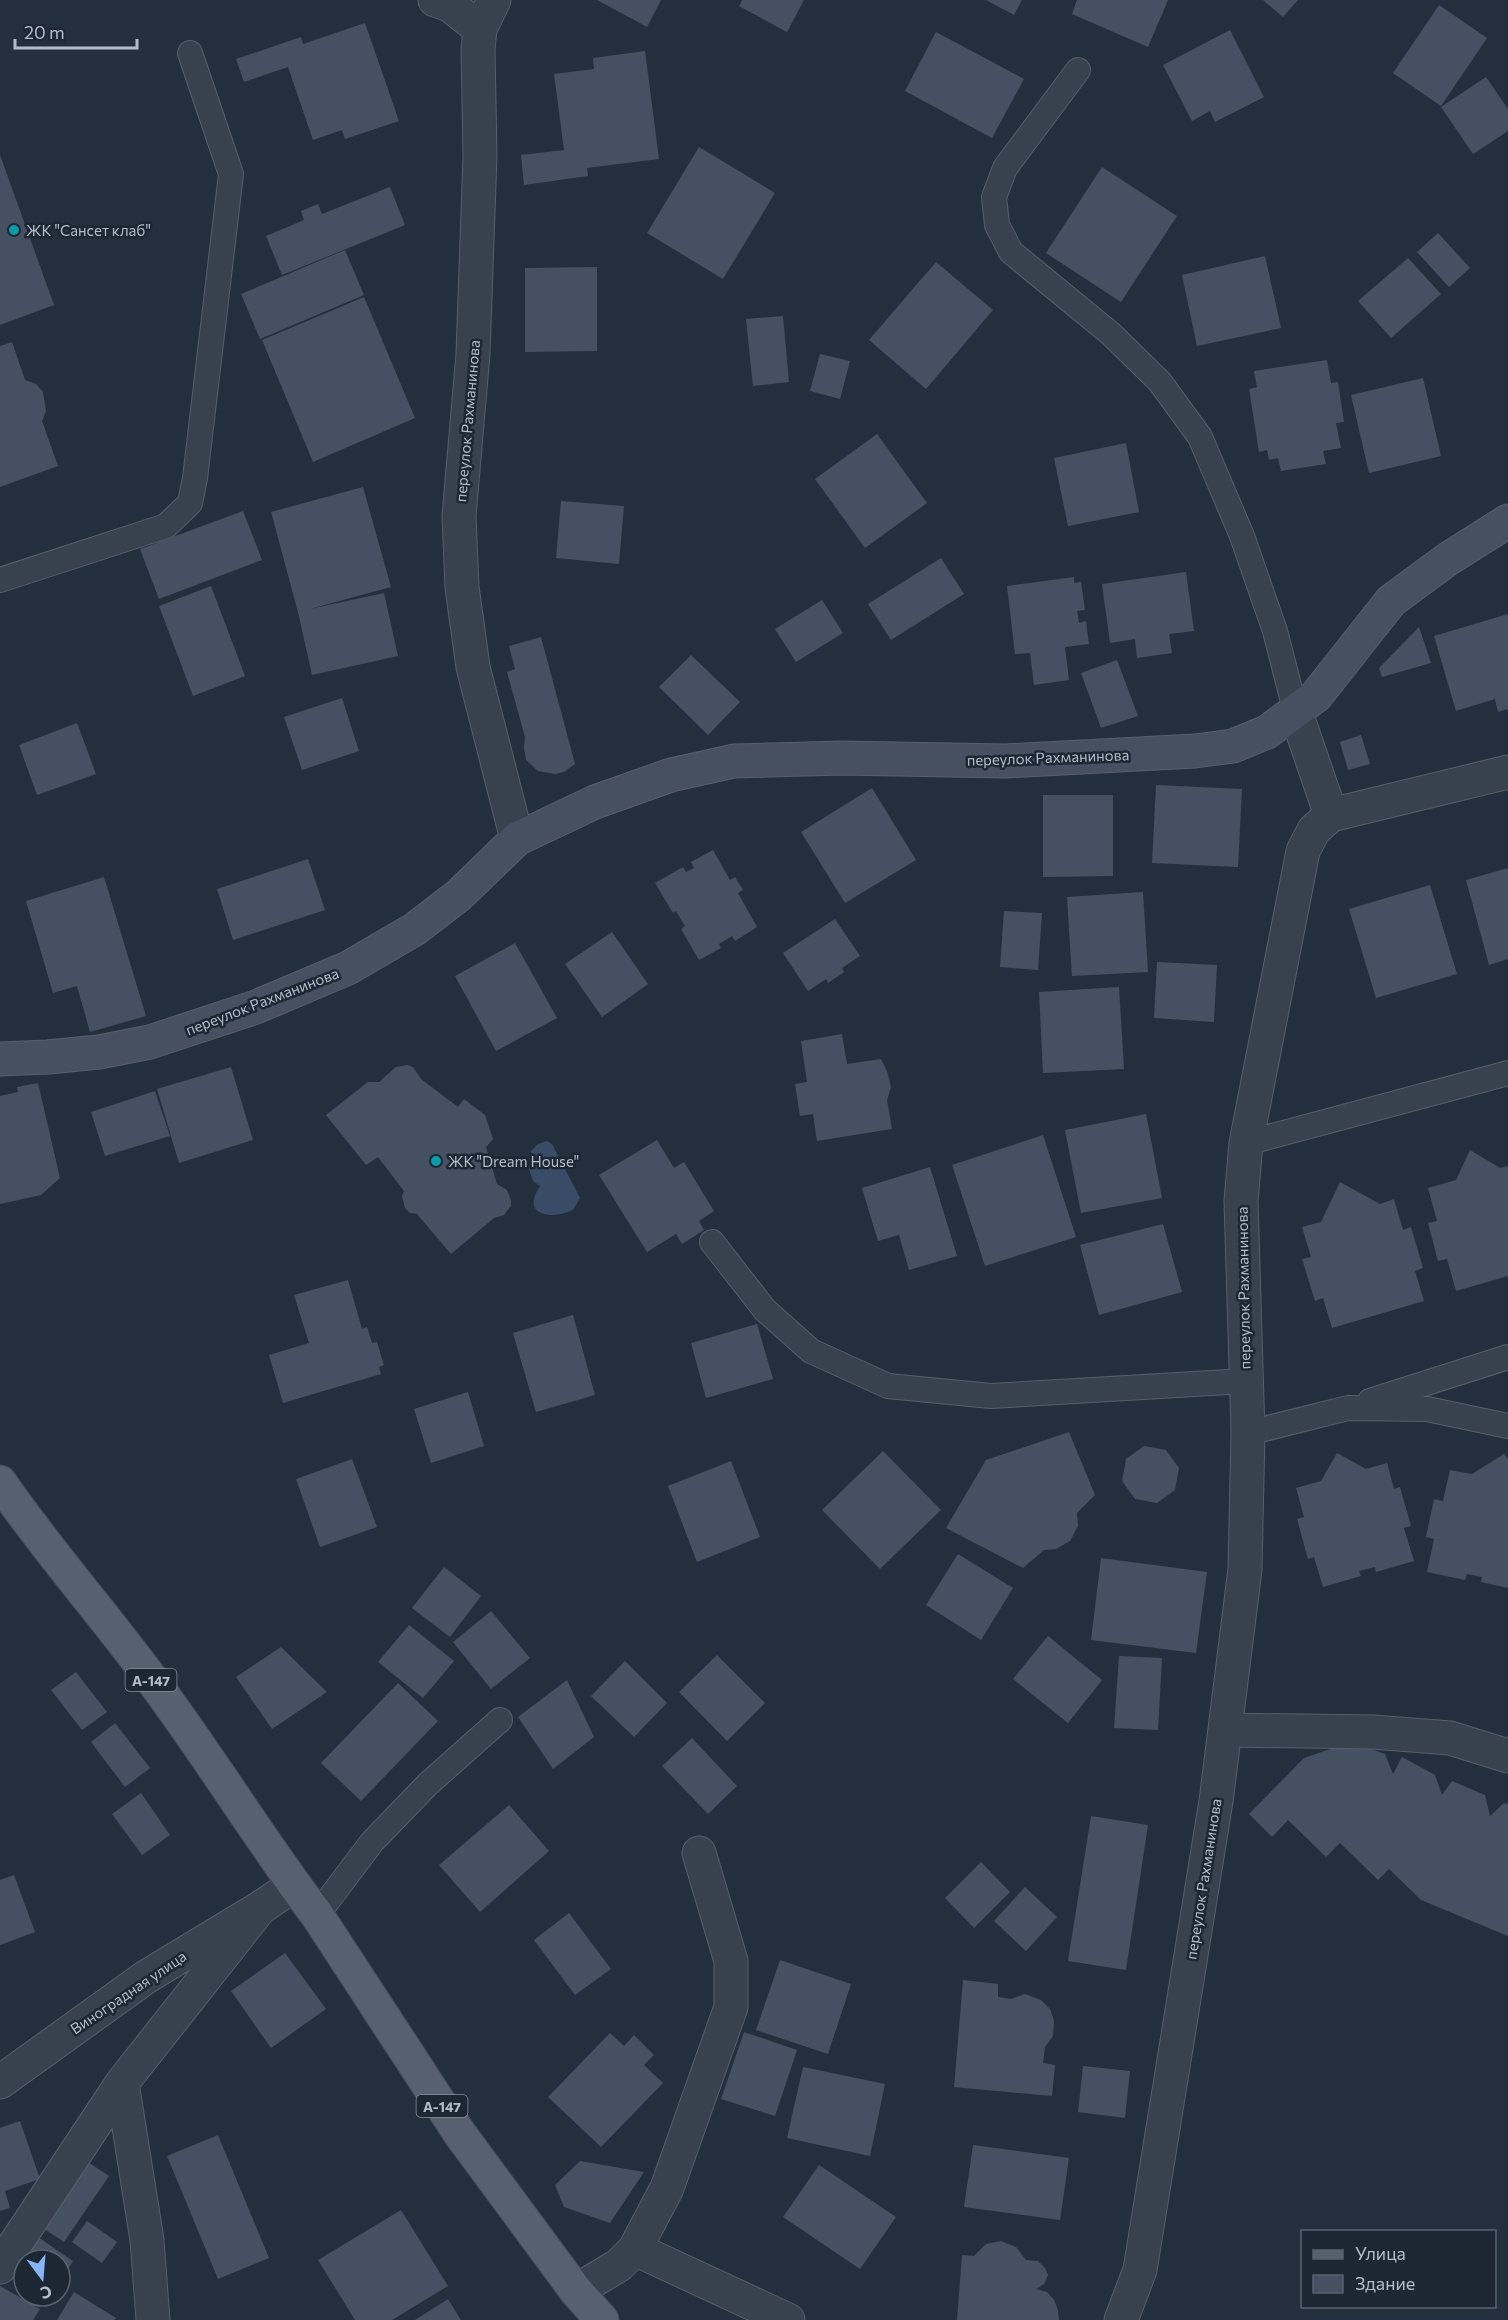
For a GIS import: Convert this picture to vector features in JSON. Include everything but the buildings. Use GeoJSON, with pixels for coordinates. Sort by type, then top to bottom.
{"type":"FeatureCollection","features":[{"type":"Feature","properties":{"kind":"main road","name":"А-147"},"geometry":{"type":"LineString","coordinates":[[0,1482],[28,1523],[170,1704],[317,1915],[460,2134],[576,2291],[602,2320]]}},
{"type":"Feature","properties":{"kind":"street"},"geometry":{"type":"LineString","coordinates":[[435,0],[450,5],[480,29]]}},
{"type":"Feature","properties":{"kind":"street","name":"переулок Рахманинова"},"geometry":{"type":"LineString","coordinates":[[494,0],[480,29],[480,156],[474,354],[459,516],[462,586],[473,667],[517,839]]}},
{"type":"Feature","properties":{"kind":"street","name":"переулок Рахманинова"},"geometry":{"type":"LineString","coordinates":[[0,1059],[89,1053],[150,1042],[256,1007],[348,968],[415,929],[450,902],[517,839],[595,802],[671,775],[734,761],[842,758],[1005,761],[1195,751],[1233,746],[1267,732],[1296,713],[1316,696],[1391,601],[1448,559],[1508,521]]}},
{"type":"Feature","properties":{"kind":"street"},"geometry":{"type":"LineString","coordinates":[[1296,713],[1331,816],[1508,772]]}},
{"type":"Feature","properties":{"kind":"street","name":"переулок Рахманинова"},"geometry":{"type":"LineString","coordinates":[[1121,2320],[1140,2270],[1216,1801],[1245,1569],[1248,1433],[1241,1201],[1246,1143],[1303,851],[1314,830],[1331,816]]}},
{"type":"Feature","properties":{"kind":"street"},"geometry":{"type":"LineString","coordinates":[[1225,1730],[1373,1732],[1450,1738],[1508,1756]]}},
{"type":"Feature","properties":{"kind":"street"},"geometry":{"type":"LineString","coordinates":[[576,2291],[620,2265],[635,2249],[667,2188],[730,2007],[731,1961],[699,1853]]}},
{"type":"Feature","properties":{"kind":"street","name":"Виноградная улица"},"geometry":{"type":"LineString","coordinates":[[0,2082],[146,1977],[294,1885]]}},
{"type":"Feature","properties":{"kind":"street","name":"Виноградная улица"},"geometry":{"type":"LineString","coordinates":[[0,2267],[122,2083],[260,1908]]}},
{"type":"Feature","properties":{"kind":"street"},"geometry":{"type":"LineString","coordinates":[[122,2083],[147,2240],[153,2320]]}},
{"type":"Feature","properties":{"kind":"street"},"geometry":{"type":"LineString","coordinates":[[635,2249],[788,2320]]}},
{"type":"Feature","properties":{"kind":"lane"},"geometry":{"type":"LineString","coordinates":[[0,580],[166,526],[190,502],[197,467],[231,174],[190,53]]}},
{"type":"Feature","properties":{"kind":"lane"},"geometry":{"type":"LineString","coordinates":[[1078,70],[1005,168],[994,197],[998,225],[1011,252],[1111,334],[1160,382],[1200,437],[1242,536],[1275,631],[1296,713]]}},
{"type":"Feature","properties":{"kind":"lane"},"geometry":{"type":"LineString","coordinates":[[1246,1143],[1508,1073]]}},
{"type":"Feature","properties":{"kind":"lane"},"geometry":{"type":"LineString","coordinates":[[712,1242],[765,1310],[811,1352],[888,1386],[991,1396],[1245,1381]]}},
{"type":"Feature","properties":{"kind":"lane"},"geometry":{"type":"LineString","coordinates":[[1248,1433],[1348,1408],[1508,1357]]}},
{"type":"Feature","properties":{"kind":"lane"},"geometry":{"type":"LineString","coordinates":[[1348,1408],[1427,1409],[1508,1426]]}},
{"type":"Feature","properties":{"kind":"lane"},"geometry":{"type":"LineString","coordinates":[[317,1915],[372,1842],[428,1784],[500,1720]]}},
{"type":"Feature","properties":{"kind":"water"},"geometry":{"type":"Polygon","coordinates":[[[547,1141],[552,1144],[580,1198],[573,1210],[556,1215],[541,1213],[536,1209],[535,1196],[540,1186],[533,1181],[528,1166],[532,1163],[531,1151],[538,1144],[547,1141]]]}},
{"type":"Feature","properties":{"kind":"place","name":"ЖК \"Сансет клаб\""},"geometry":{"type":"Point","coordinates":[14,230]}},
{"type":"Feature","properties":{"kind":"place","name":"ЖК \"Dream House\""},"geometry":{"type":"Point","coordinates":[436,1161]}}]}
